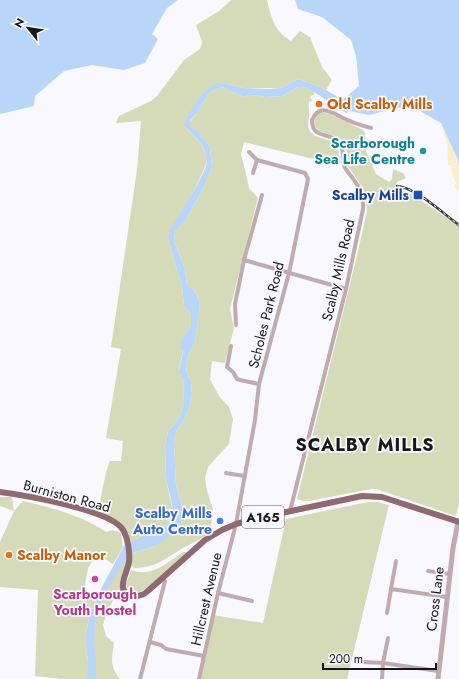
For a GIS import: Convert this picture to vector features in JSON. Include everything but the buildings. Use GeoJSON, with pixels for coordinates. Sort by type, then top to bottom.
{"type":"FeatureCollection","features":[{"type":"Feature","properties":{"kind":"main road","name":"Burniston Road"},"geometry":{"type":"LineString","coordinates":[[0,492],[49,500],[114,520],[118,523],[124,530],[127,538],[129,557],[122,582],[123,589],[128,595],[135,597],[139,597],[163,578],[205,540],[222,530],[236,524],[290,511],[362,496],[382,497],[459,522]]}},
{"type":"Feature","properties":{"kind":"street","name":"Scalby Mills Road"},"geometry":{"type":"LineString","coordinates":[[290,511],[346,289],[364,199],[362,193],[346,169],[342,146],[336,140],[318,133],[313,128],[312,120],[316,113],[324,110],[330,111],[349,121],[371,128]]}},
{"type":"Feature","properties":{"kind":"street","name":"Scholes Park Road"},"geometry":{"type":"LineString","coordinates":[[236,524],[255,420],[259,384],[289,273],[308,179],[305,173],[257,160],[248,152]]}},
{"type":"Feature","properties":{"kind":"street"},"geometry":{"type":"LineString","coordinates":[[253,173],[257,160]]}},
{"type":"Feature","properties":{"kind":"street"},"geometry":{"type":"LineString","coordinates":[[236,325],[235,304],[244,260],[262,195]]}},
{"type":"Feature","properties":{"kind":"street"},"geometry":{"type":"LineString","coordinates":[[244,260],[346,289]]}},
{"type":"Feature","properties":{"kind":"street"},"geometry":{"type":"LineString","coordinates":[[231,346],[227,367],[240,380],[259,384]]}},
{"type":"Feature","properties":{"kind":"street"},"geometry":{"type":"LineString","coordinates":[[226,473],[244,476]]}},
{"type":"Feature","properties":{"kind":"street","name":"Cross Lane"},"geometry":{"type":"LineString","coordinates":[[438,679],[455,533],[459,522]]}},
{"type":"Feature","properties":{"kind":"street","name":"Hillcrest Avenue"},"geometry":{"type":"LineString","coordinates":[[199,679],[218,593],[236,524]]}},
{"type":"Feature","properties":{"kind":"street"},"geometry":{"type":"LineString","coordinates":[[387,613],[396,561]]}},
{"type":"Feature","properties":{"kind":"street"},"geometry":{"type":"LineString","coordinates":[[428,571],[450,574]]}},
{"type":"Feature","properties":{"kind":"street"},"geometry":{"type":"LineString","coordinates":[[140,679],[165,581],[163,578]]}},
{"type":"Feature","properties":{"kind":"street"},"geometry":{"type":"LineString","coordinates":[[391,590],[448,597]]}},
{"type":"Feature","properties":{"kind":"street"},"geometry":{"type":"LineString","coordinates":[[218,593],[252,601]]}},
{"type":"Feature","properties":{"kind":"street"},"geometry":{"type":"LineString","coordinates":[[382,679],[383,663],[388,638]]}},
{"type":"Feature","properties":{"kind":"street"},"geometry":{"type":"LineString","coordinates":[[150,642],[166,648],[204,656]]}},
{"type":"Feature","properties":{"kind":"street"},"geometry":{"type":"LineString","coordinates":[[364,662],[383,663],[438,671]]}},
{"type":"Feature","properties":{"kind":"green space"},"geometry":{"type":"Polygon","coordinates":[[[231,0],[267,0],[274,23],[285,37],[291,41],[300,31],[310,37],[322,67],[332,80],[326,90],[298,79],[281,88],[243,88],[228,84],[203,92],[184,126],[204,148],[207,158],[203,172],[168,239],[182,287],[184,305],[191,315],[191,325],[183,337],[183,350],[179,370],[184,381],[183,404],[181,413],[174,425],[168,431],[164,449],[166,479],[173,513],[171,522],[128,543],[124,528],[121,524],[103,514],[100,502],[106,472],[110,461],[121,461],[123,441],[106,438],[121,349],[111,347],[137,170],[141,121],[116,123],[119,116],[151,101],[157,96],[184,60],[200,49],[202,42],[196,25],[219,11],[231,0]]]}},
{"type":"Feature","properties":{"kind":"green space"},"geometry":{"type":"Polygon","coordinates":[[[223,87],[244,97],[249,95],[266,97],[282,96],[298,87],[303,87],[314,92],[314,95],[310,98],[312,99],[311,102],[309,101],[309,130],[316,136],[337,144],[341,163],[309,158],[244,142],[241,154],[249,188],[258,198],[230,309],[234,328],[225,363],[212,361],[210,379],[219,396],[229,407],[233,419],[229,444],[208,467],[205,478],[207,491],[213,509],[210,533],[154,565],[134,568],[131,565],[130,554],[155,546],[181,526],[183,510],[176,485],[174,446],[175,433],[183,422],[190,406],[192,383],[187,374],[186,365],[189,353],[195,342],[200,302],[194,290],[187,285],[185,269],[174,241],[175,232],[186,220],[204,187],[212,167],[210,147],[200,133],[190,126],[190,122],[210,92],[223,87]]]}},
{"type":"Feature","properties":{"kind":"green space"},"geometry":{"type":"Polygon","coordinates":[[[321,112],[330,114],[363,130],[365,133],[366,151],[376,174],[389,182],[392,179],[393,169],[403,173],[406,178],[397,182],[395,187],[398,190],[408,192],[459,226],[459,503],[456,516],[376,489],[309,501],[297,499],[367,211],[366,197],[363,188],[347,165],[347,153],[344,143],[338,137],[319,131],[315,126],[314,122],[316,116],[321,112]]]}},
{"type":"Feature","properties":{"kind":"green space"},"geometry":{"type":"Polygon","coordinates":[[[0,497],[12,497],[14,511],[0,506],[0,497]]]}},
{"type":"Feature","properties":{"kind":"green space"},"geometry":{"type":"Polygon","coordinates":[[[23,501],[55,509],[87,521],[106,532],[113,530],[121,533],[123,547],[113,564],[97,554],[88,568],[84,590],[97,597],[90,613],[85,638],[88,661],[87,679],[62,679],[35,676],[38,590],[0,587],[0,542],[14,511],[23,501]]]}},
{"type":"Feature","properties":{"kind":"green space"},"geometry":{"type":"Polygon","coordinates":[[[368,502],[377,502],[389,505],[347,679],[199,679],[213,615],[263,623],[286,519],[368,502]]]}},
{"type":"Feature","properties":{"kind":"green space"},"geometry":{"type":"Polygon","coordinates":[[[183,552],[187,552],[150,586],[138,593],[129,591],[126,584],[131,570],[138,572],[152,571],[165,565],[183,552]]]}},
{"type":"Feature","properties":{"kind":"green space"},"geometry":{"type":"Polygon","coordinates":[[[127,557],[122,592],[113,600],[103,625],[106,636],[114,643],[112,662],[114,670],[120,679],[96,679],[94,630],[96,619],[108,586],[127,557]]]}},
{"type":"Feature","properties":{"kind":"sand"},"geometry":{"type":"Polygon","coordinates":[[[441,123],[458,160],[459,192],[454,186],[456,183],[452,175],[451,165],[448,165],[447,144],[441,123]]]}},
{"type":"Feature","properties":{"kind":"water"},"geometry":{"type":"Polygon","coordinates":[[[0,0],[178,0],[167,8],[152,34],[158,39],[145,63],[124,70],[92,65],[64,71],[35,96],[34,106],[0,114],[0,0]]]}},
{"type":"Feature","properties":{"kind":"water"},"geometry":{"type":"Polygon","coordinates":[[[295,0],[459,0],[459,168],[458,160],[441,123],[411,106],[369,115],[349,111],[346,113],[314,92],[303,87],[298,87],[282,96],[266,97],[249,95],[244,97],[223,87],[210,92],[197,113],[190,121],[190,126],[200,133],[210,147],[212,167],[204,187],[186,220],[175,232],[174,241],[185,269],[187,285],[194,290],[200,302],[195,342],[189,353],[186,365],[187,374],[192,383],[190,406],[183,422],[175,433],[174,446],[176,485],[183,510],[181,526],[171,536],[155,546],[130,554],[128,543],[171,522],[173,513],[166,479],[164,449],[168,431],[174,425],[181,413],[183,404],[184,381],[179,371],[183,351],[180,347],[183,337],[191,325],[191,315],[184,305],[182,287],[168,239],[170,230],[203,173],[207,159],[204,149],[184,126],[186,118],[203,92],[217,83],[243,88],[270,89],[281,88],[298,79],[321,87],[338,97],[345,98],[359,86],[356,56],[351,40],[322,17],[298,9],[295,0]]]}},
{"type":"Feature","properties":{"kind":"water"},"geometry":{"type":"Polygon","coordinates":[[[125,544],[127,557],[105,593],[95,625],[94,642],[96,679],[87,679],[88,661],[85,638],[90,613],[125,544]]]}},
{"type":"Feature","properties":{"kind":"railway"},"geometry":{"type":"LineString","coordinates":[[397,186],[413,191],[421,196],[459,225]]}},
{"type":"Feature","properties":{"kind":"place","name":"Old Scalby Mills"},"geometry":{"type":"Point","coordinates":[319,104]}},
{"type":"Feature","properties":{"kind":"place","name":"Scarborough Sea Life Centre"},"geometry":{"type":"Point","coordinates":[423,151]}},
{"type":"Feature","properties":{"kind":"place","name":"Scalby Mills"},"geometry":{"type":"Point","coordinates":[418,195]}},
{"type":"Feature","properties":{"kind":"place","name":"Scalby Mills Auto Centre"},"geometry":{"type":"Point","coordinates":[220,521]}},
{"type":"Feature","properties":{"kind":"place","name":"Scalby Manor"},"geometry":{"type":"Point","coordinates":[9,555]}},
{"type":"Feature","properties":{"kind":"place","name":"Scarborough Youth Hostel"},"geometry":{"type":"Point","coordinates":[95,579]}},
{"type":"Feature","properties":{"kind":"district","name":"SCALBY MILLS"},"geometry":{"type":"Point","coordinates":[365,445]}}]}
